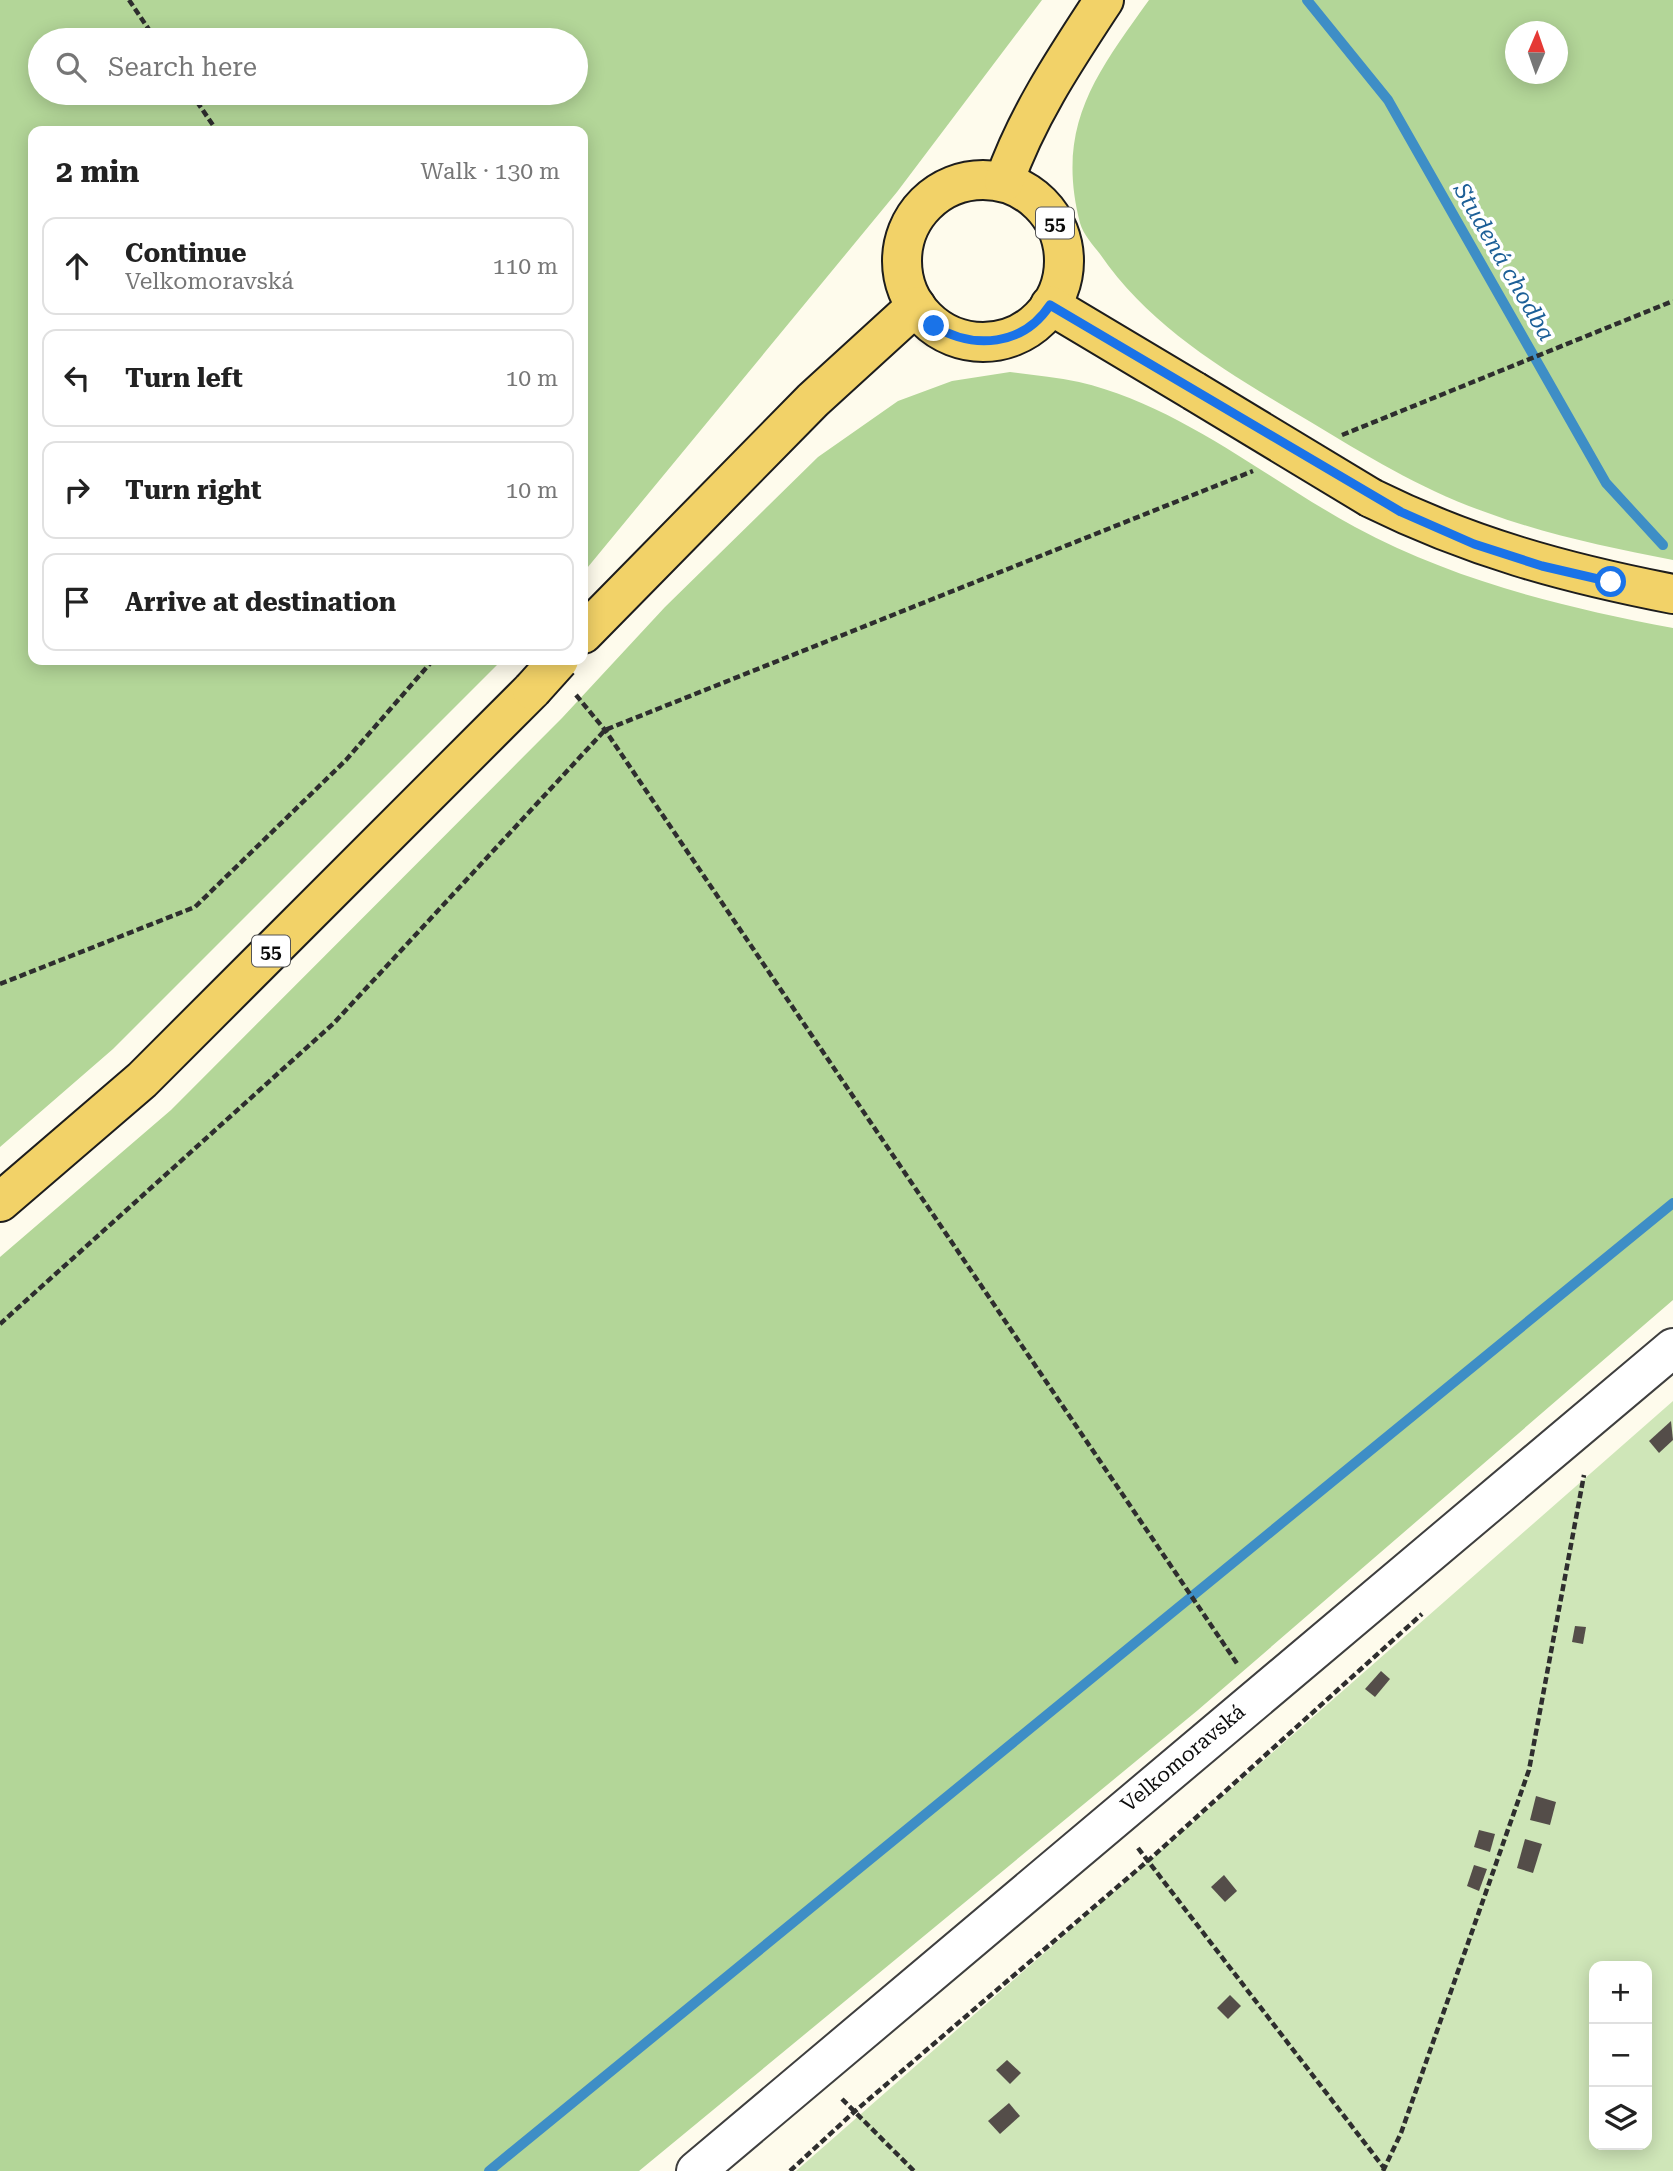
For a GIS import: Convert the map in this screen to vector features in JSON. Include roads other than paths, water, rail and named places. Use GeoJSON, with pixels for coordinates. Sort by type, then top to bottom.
{"type":"FeatureCollection","features":[{"type":"Feature","properties":{"kind":"main road"},"geometry":{"type":"LineString","coordinates":[[1004,182],[1013,155],[1052,80],[1104,0]]}},
{"type":"Feature","properties":{"kind":"main road","name":"55"},"geometry":{"type":"LineString","coordinates":[[975,179],[1004,182],[1037,200],[1059,232],[1063,270],[1050,305],[1025,330],[1009,337],[983,342],[949,335],[927,320],[916,306],[904,281],[902,262],[906,235],[919,210],[940,191],[975,179]]}},
{"type":"Feature","properties":{"kind":"main road"},"geometry":{"type":"LineString","coordinates":[[1050,305],[1371,498],[1474,544],[1531,562],[1673,594]]}},
{"type":"Feature","properties":{"kind":"main road"},"geometry":{"type":"LineString","coordinates":[[588,629],[813,400],[916,306]]}},
{"type":"Feature","properties":{"kind":"main road","name":"55"},"geometry":{"type":"LineString","coordinates":[[0,1202],[142,1080],[532,690],[565,675]]}},
{"type":"Feature","properties":{"kind":"street","name":"Velkomoravská"},"geometry":{"type":"LineString","coordinates":[[696,2171],[1673,1348]]}},
{"type":"Feature","properties":{"kind":"waterway","name":"Studená chodba"},"geometry":{"type":"LineString","coordinates":[[1307,0],[1388,100],[1606,483],[1663,545]]}},
{"type":"Feature","properties":{"kind":"waterway"},"geometry":{"type":"LineString","coordinates":[[489,2171],[1673,1203]]}}]}
